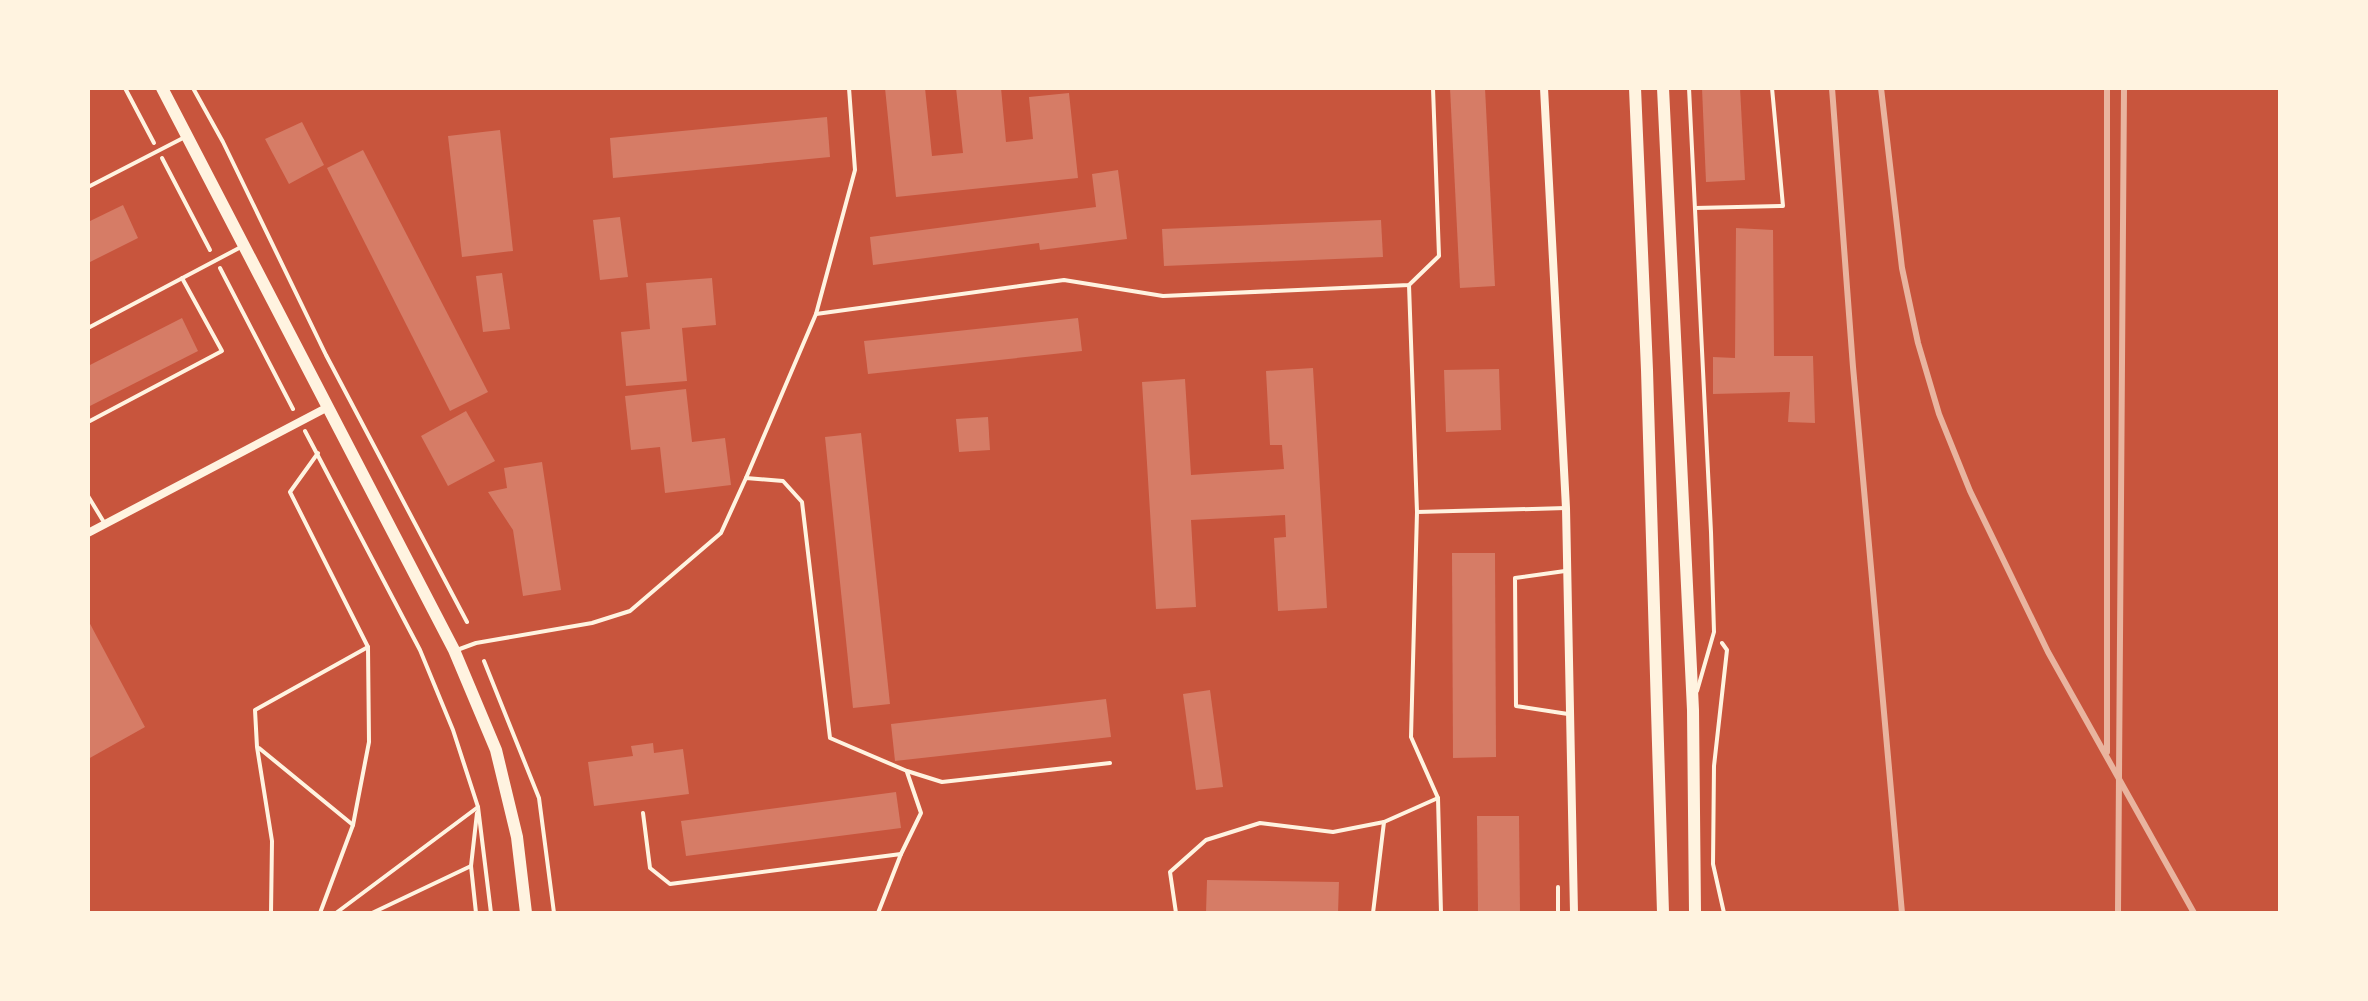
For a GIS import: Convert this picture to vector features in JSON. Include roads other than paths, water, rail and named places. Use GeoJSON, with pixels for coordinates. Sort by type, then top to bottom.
{"type":"FeatureCollection","features":[{"type":"Feature","properties":{"kind":"main road"},"geometry":{"type":"LineString","coordinates":[[162,88],[454,650],[496,750],[517,837],[526,913]]}},
{"type":"Feature","properties":{"kind":"main road"},"geometry":{"type":"LineString","coordinates":[[1635,88],[1647,370],[1663,913]]}},
{"type":"Feature","properties":{"kind":"main road"},"geometry":{"type":"LineString","coordinates":[[1663,88],[1692,706],[1695,913]]}},
{"type":"Feature","properties":{"kind":"street"},"geometry":{"type":"LineString","coordinates":[[1544,88],[1566,508],[1574,913]]}},
{"type":"Feature","properties":{"kind":"street"},"geometry":{"type":"LineString","coordinates":[[88,533],[328,407]]}},
{"type":"Feature","properties":{"kind":"lane"},"geometry":{"type":"LineString","coordinates":[[454,650],[476,643],[592,623],[630,611],[721,533],[816,314],[855,170],[849,88]]}},
{"type":"Feature","properties":{"kind":"lane"},"geometry":{"type":"LineString","coordinates":[[816,314],[1064,280],[1163,296],[1409,285],[1439,256],[1433,88]]}},
{"type":"Feature","properties":{"kind":"lane"},"geometry":{"type":"LineString","coordinates":[[1689,88],[1714,632],[1692,706]]}},
{"type":"Feature","properties":{"kind":"lane"},"geometry":{"type":"LineString","coordinates":[[1695,208],[1783,206],[1772,88]]}},
{"type":"Feature","properties":{"kind":"lane"},"geometry":{"type":"LineString","coordinates":[[88,187],[187,136]]}},
{"type":"Feature","properties":{"kind":"lane"},"geometry":{"type":"LineString","coordinates":[[88,328],[244,246]]}},
{"type":"Feature","properties":{"kind":"lane"},"geometry":{"type":"LineString","coordinates":[[88,422],[222,351],[182,278]]}},
{"type":"Feature","properties":{"kind":"lane"},"geometry":{"type":"LineString","coordinates":[[1409,285],[1417,512],[1411,737],[1438,798],[1441,913]]}},
{"type":"Feature","properties":{"kind":"lane"},"geometry":{"type":"LineString","coordinates":[[746,478],[783,481],[802,502],[830,738],[907,771],[942,782],[1110,763]]}},
{"type":"Feature","properties":{"kind":"lane"},"geometry":{"type":"LineString","coordinates":[[88,496],[105,524]]}},
{"type":"Feature","properties":{"kind":"lane"},"geometry":{"type":"LineString","coordinates":[[1417,512],[1566,508]]}},
{"type":"Feature","properties":{"kind":"lane"},"geometry":{"type":"LineString","coordinates":[[1567,570],[1515,578],[1516,706],[1570,714]]}},
{"type":"Feature","properties":{"kind":"lane"},"geometry":{"type":"LineString","coordinates":[[878,913],[921,813],[907,771]]}},
{"type":"Feature","properties":{"kind":"lane"},"geometry":{"type":"LineString","coordinates":[[1176,913],[1170,872],[1206,840],[1260,823],[1333,832],[1384,822],[1438,798]]}},
{"type":"Feature","properties":{"kind":"lane"},"geometry":{"type":"LineString","coordinates":[[643,813],[650,868],[670,884],[901,854]]}},
{"type":"Feature","properties":{"kind":"lane"},"geometry":{"type":"LineString","coordinates":[[1373,913],[1384,822]]}},
{"type":"Feature","properties":{"kind":"railway"},"geometry":{"type":"LineString","coordinates":[[1832,88],[1853,367],[1902,913]]}},
{"type":"Feature","properties":{"kind":"railway"},"geometry":{"type":"LineString","coordinates":[[1881,88],[1902,268],[1918,343],[1939,414],[1970,491],[2048,652],[2194,913]]}},
{"type":"Feature","properties":{"kind":"railway"},"geometry":{"type":"LineString","coordinates":[[2107,88],[2107,752]]}},
{"type":"Feature","properties":{"kind":"railway"},"geometry":{"type":"LineString","coordinates":[[2118,913],[2124,88]]}}]}
